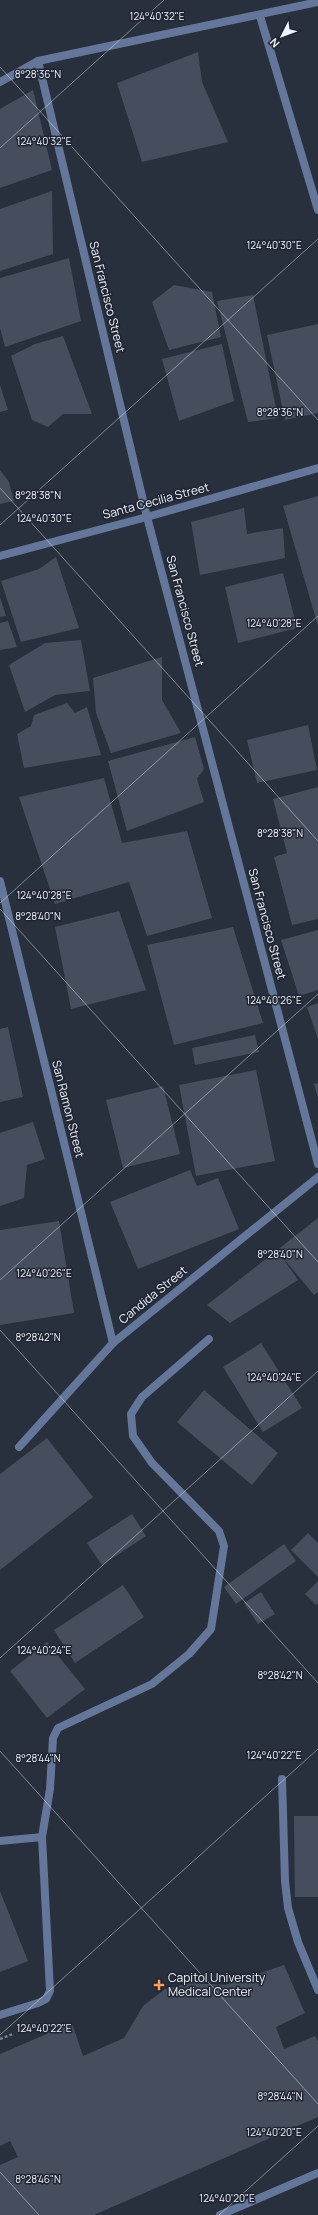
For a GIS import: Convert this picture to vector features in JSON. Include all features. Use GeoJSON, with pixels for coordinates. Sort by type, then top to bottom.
{"type":"FeatureCollection","features":[{"type":"Feature","properties":{"kind":"street"},"geometry":{"type":"LineString","coordinates":[[0,82],[38,61],[260,16],[318,2]]}},
{"type":"Feature","properties":{"kind":"street"},"geometry":{"type":"LineString","coordinates":[[260,16],[318,210]]}},
{"type":"Feature","properties":{"kind":"street","name":"San Francisco Street"},"geometry":{"type":"LineString","coordinates":[[38,61],[148,517],[318,1164]]}},
{"type":"Feature","properties":{"kind":"street","name":"Santa Cecilia Street"},"geometry":{"type":"LineString","coordinates":[[0,556],[148,517],[318,468]]}},
{"type":"Feature","properties":{"kind":"street","name":"San Ramon Street"},"geometry":{"type":"LineString","coordinates":[[0,881],[113,1343]]}},
{"type":"Feature","properties":{"kind":"street","name":"Candida Street"},"geometry":{"type":"LineString","coordinates":[[19,1448],[113,1343],[318,1177]]}},
{"type":"Feature","properties":{"kind":"street"},"geometry":{"type":"LineString","coordinates":[[0,2015],[38,2003],[46,1999],[50,1991],[42,1837],[50,1789],[53,1738],[58,1728],[152,1684],[189,1654],[211,1629],[224,1546],[219,1531],[152,1463],[133,1436],[131,1414],[142,1397],[209,1340]]}},
{"type":"Feature","properties":{"kind":"street"},"geometry":{"type":"LineString","coordinates":[[282,1779],[285,1881],[288,1908],[298,1942],[318,1990]]}},
{"type":"Feature","properties":{"kind":"street"},"geometry":{"type":"LineString","coordinates":[[0,1841],[42,1837]]}},
{"type":"Feature","properties":{"kind":"street"},"geometry":{"type":"LineString","coordinates":[[220,2215],[318,2172]]}},
{"type":"Feature","properties":{"kind":"building"},"geometry":{"type":"Polygon","coordinates":[[[198,52],[202,82],[228,142],[142,162],[117,83],[198,52]]]}},
{"type":"Feature","properties":{"kind":"building"},"geometry":{"type":"Polygon","coordinates":[[[33,90],[52,170],[0,188],[0,109],[33,90]]]}},
{"type":"Feature","properties":{"kind":"building"},"geometry":{"type":"Polygon","coordinates":[[[52,191],[53,254],[0,271],[0,209],[52,191]]]}},
{"type":"Feature","properties":{"kind":"building"},"geometry":{"type":"Polygon","coordinates":[[[69,258],[81,321],[5,347],[0,328],[0,278],[69,258]]]}},
{"type":"Feature","properties":{"kind":"building"},"geometry":{"type":"Polygon","coordinates":[[[174,285],[212,292],[221,337],[169,350],[152,302],[174,285]]]}},
{"type":"Feature","properties":{"kind":"building"},"geometry":{"type":"Polygon","coordinates":[[[253,295],[278,418],[248,422],[217,301],[253,295]]]}},
{"type":"Feature","properties":{"kind":"building"},"geometry":{"type":"Polygon","coordinates":[[[318,324],[318,413],[285,420],[267,335],[318,324]]]}},
{"type":"Feature","properties":{"kind":"building"},"geometry":{"type":"Polygon","coordinates":[[[63,336],[92,414],[63,414],[48,427],[32,420],[11,356],[35,344],[63,336]]]}},
{"type":"Feature","properties":{"kind":"building"},"geometry":{"type":"Polygon","coordinates":[[[222,344],[234,401],[179,421],[162,359],[222,344]]]}},
{"type":"Feature","properties":{"kind":"building"},"geometry":{"type":"Polygon","coordinates":[[[0,385],[8,410],[0,412],[0,385]]]}},
{"type":"Feature","properties":{"kind":"building"},"geometry":{"type":"Polygon","coordinates":[[[0,470],[9,482],[14,501],[0,504],[0,470]]]}},
{"type":"Feature","properties":{"kind":"building"},"geometry":{"type":"Polygon","coordinates":[[[318,496],[318,626],[283,506],[318,496]]]}},
{"type":"Feature","properties":{"kind":"building"},"geometry":{"type":"Polygon","coordinates":[[[244,508],[247,534],[283,528],[285,558],[200,575],[191,522],[244,508]]]}},
{"type":"Feature","properties":{"kind":"building"},"geometry":{"type":"Polygon","coordinates":[[[56,557],[79,628],[21,642],[1,581],[39,569],[56,557]]]}},
{"type":"Feature","properties":{"kind":"building"},"geometry":{"type":"Polygon","coordinates":[[[283,573],[297,628],[238,643],[225,587],[283,573]]]}},
{"type":"Feature","properties":{"kind":"building"},"geometry":{"type":"Polygon","coordinates":[[[0,597],[6,616],[0,617],[0,597]]]}},
{"type":"Feature","properties":{"kind":"building"},"geometry":{"type":"Polygon","coordinates":[[[8,621],[17,647],[0,650],[0,623],[8,621]]]}},
{"type":"Feature","properties":{"kind":"building"},"geometry":{"type":"Polygon","coordinates":[[[81,640],[90,691],[55,695],[25,712],[9,665],[45,643],[81,640]]]}},
{"type":"Feature","properties":{"kind":"building"},"geometry":{"type":"Polygon","coordinates":[[[162,657],[162,700],[181,733],[111,753],[96,713],[93,678],[162,657]]]}},
{"type":"Feature","properties":{"kind":"building"},"geometry":{"type":"Polygon","coordinates":[[[67,703],[75,713],[87,707],[101,755],[24,768],[17,734],[31,726],[34,715],[67,703]]]}},
{"type":"Feature","properties":{"kind":"building"},"geometry":{"type":"Polygon","coordinates":[[[308,725],[317,770],[257,783],[247,740],[308,725]]]}},
{"type":"Feature","properties":{"kind":"building"},"geometry":{"type":"Polygon","coordinates":[[[195,737],[204,769],[197,779],[204,802],[127,831],[108,761],[195,737]]]}},
{"type":"Feature","properties":{"kind":"building"},"geometry":{"type":"Polygon","coordinates":[[[104,778],[122,843],[187,831],[212,918],[147,936],[129,882],[55,904],[19,797],[104,778]]]}},
{"type":"Feature","properties":{"kind":"building"},"geometry":{"type":"Polygon","coordinates":[[[318,787],[318,919],[292,925],[274,857],[287,853],[273,799],[318,787]]]}},
{"type":"Feature","properties":{"kind":"building"},"geometry":{"type":"Polygon","coordinates":[[[119,911],[146,990],[71,1009],[55,927],[119,911]]]}},
{"type":"Feature","properties":{"kind":"building"},"geometry":{"type":"Polygon","coordinates":[[[233,927],[263,1023],[174,1045],[147,945],[233,927]]]}},
{"type":"Feature","properties":{"kind":"building"},"geometry":{"type":"Polygon","coordinates":[[[318,930],[318,990],[299,996],[281,940],[318,930]]]}},
{"type":"Feature","properties":{"kind":"building"},"geometry":{"type":"Polygon","coordinates":[[[318,1003],[318,1039],[307,1007],[318,1003]]]}},
{"type":"Feature","properties":{"kind":"building"},"geometry":{"type":"Polygon","coordinates":[[[8,1027],[23,1097],[0,1102],[0,1029],[8,1027]]]}},
{"type":"Feature","properties":{"kind":"building"},"geometry":{"type":"Polygon","coordinates":[[[255,1035],[259,1052],[195,1065],[192,1048],[255,1035]]]}},
{"type":"Feature","properties":{"kind":"building"},"geometry":{"type":"Polygon","coordinates":[[[256,1070],[275,1161],[196,1176],[179,1085],[256,1070]]]}},
{"type":"Feature","properties":{"kind":"building"},"geometry":{"type":"Polygon","coordinates":[[[318,1083],[318,1098],[314,1084],[318,1083]]]}},
{"type":"Feature","properties":{"kind":"building"},"geometry":{"type":"Polygon","coordinates":[[[163,1086],[180,1154],[123,1168],[106,1100],[163,1086]]]}},
{"type":"Feature","properties":{"kind":"building"},"geometry":{"type":"Polygon","coordinates":[[[33,1122],[45,1159],[27,1165],[24,1198],[0,1206],[0,1133],[33,1122]]]}},
{"type":"Feature","properties":{"kind":"building"},"geometry":{"type":"Polygon","coordinates":[[[190,1170],[197,1186],[218,1178],[239,1229],[138,1269],[110,1202],[190,1170]]]}},
{"type":"Feature","properties":{"kind":"building"},"geometry":{"type":"Polygon","coordinates":[[[318,1218],[318,1292],[314,1295],[280,1254],[298,1280],[230,1323],[207,1305],[318,1218]]]}},
{"type":"Feature","properties":{"kind":"building"},"geometry":{"type":"Polygon","coordinates":[[[59,1221],[74,1313],[0,1325],[0,1230],[59,1221]]]}},
{"type":"Feature","properties":{"kind":"building"},"geometry":{"type":"Polygon","coordinates":[[[261,1343],[302,1408],[263,1432],[223,1367],[261,1343]]]}},
{"type":"Feature","properties":{"kind":"building"},"geometry":{"type":"Polygon","coordinates":[[[204,1390],[278,1453],[252,1485],[177,1422],[204,1390]]]}},
{"type":"Feature","properties":{"kind":"building"},"geometry":{"type":"Polygon","coordinates":[[[47,1438],[93,1497],[0,1570],[0,1474],[47,1438]]]}},
{"type":"Feature","properties":{"kind":"building"},"geometry":{"type":"Polygon","coordinates":[[[132,1514],[146,1536],[102,1565],[87,1543],[132,1514]]]}},
{"type":"Feature","properties":{"kind":"building"},"geometry":{"type":"Polygon","coordinates":[[[308,1533],[318,1543],[318,1577],[291,1550],[308,1533]]]}},
{"type":"Feature","properties":{"kind":"building"},"geometry":{"type":"Polygon","coordinates":[[[284,1544],[296,1561],[236,1604],[224,1587],[284,1544]]]}},
{"type":"Feature","properties":{"kind":"building"},"geometry":{"type":"Polygon","coordinates":[[[318,1581],[318,1603],[316,1605],[305,1594],[318,1581]]]}},
{"type":"Feature","properties":{"kind":"building"},"geometry":{"type":"Polygon","coordinates":[[[123,1585],[144,1617],[75,1663],[54,1630],[123,1585]]]}},
{"type":"Feature","properties":{"kind":"building"},"geometry":{"type":"Polygon","coordinates":[[[261,1592],[275,1614],[258,1624],[244,1603],[261,1592]]]}},
{"type":"Feature","properties":{"kind":"building"},"geometry":{"type":"Polygon","coordinates":[[[47,1642],[85,1689],[47,1718],[10,1671],[47,1642]]]}},
{"type":"Feature","properties":{"kind":"building"},"geometry":{"type":"Polygon","coordinates":[[[294,1816],[318,1816],[318,1897],[295,1897],[294,1816]]]}},
{"type":"Feature","properties":{"kind":"building"},"geometry":{"type":"Polygon","coordinates":[[[0,1891],[28,1961],[0,1972],[0,1891]]]}},
{"type":"Feature","properties":{"kind":"building"},"geometry":{"type":"Polygon","coordinates":[[[284,1965],[305,2013],[276,2027],[284,2049],[315,2036],[318,2041],[318,2117],[94,2215],[0,2215],[0,2165],[18,2157],[10,2141],[0,2146],[0,2054],[72,2023],[83,2056],[124,2038],[143,2006],[165,1989],[191,1983],[225,1985],[284,1965]]]}},
{"type":"Feature","properties":{"kind":"place","name":"Capitol University Medical Center"},"geometry":{"type":"Point","coordinates":[159,1985]}}]}
